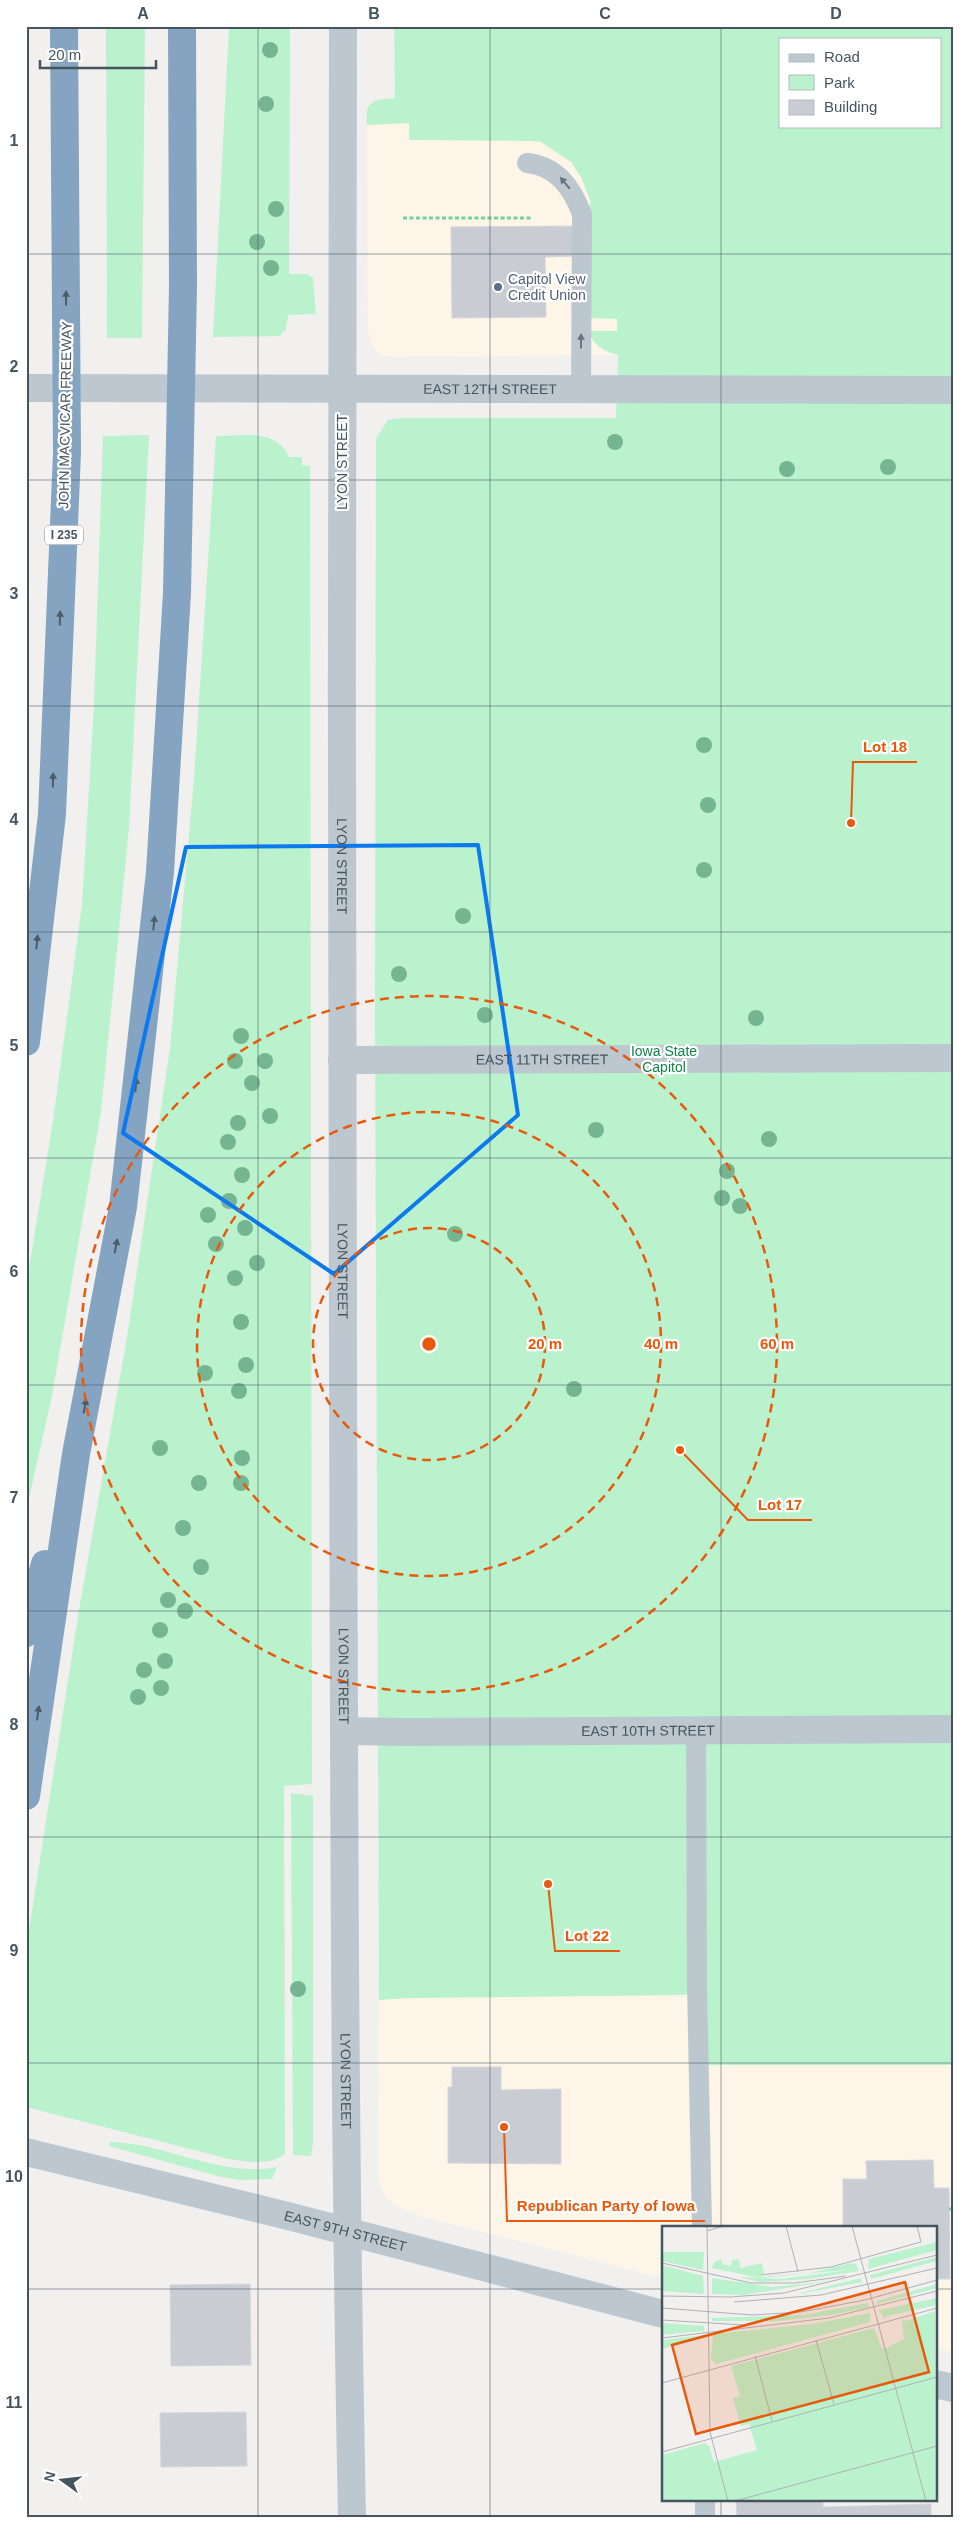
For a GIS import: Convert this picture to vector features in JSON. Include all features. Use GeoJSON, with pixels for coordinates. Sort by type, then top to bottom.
{"type":"FeatureCollection","features":[{"type":"Feature","properties":{"kind":"highway","name":"JOHN MACVICAR FREEWAY"},"geometry":{"type":"LineString","coordinates":[[26,1042],[52,814],[67,452],[64,26]]}},
{"type":"Feature","properties":{"kind":"highway"},"geometry":{"type":"LineString","coordinates":[[26,1796],[76,1454],[123,1207],[160,872],[177,593],[184,129],[182,26]]}},
{"type":"Feature","properties":{"kind":"highway"},"geometry":{"type":"LineString","coordinates":[[184,129],[192,26]]}},
{"type":"Feature","properties":{"kind":"highway"},"geometry":{"type":"LineString","coordinates":[[26,1633],[76,1454]]}},
{"type":"Feature","properties":{"kind":"street","name":"LYON STREET"},"geometry":{"type":"LineString","coordinates":[[343,26],[342,1060],[344,1731],[346,2231],[352,2517]]}},
{"type":"Feature","properties":{"kind":"street","name":"EAST 12TH STREET"},"geometry":{"type":"LineString","coordinates":[[26,388],[953,390]]}},
{"type":"Feature","properties":{"kind":"street","name":"EAST 11TH STREET"},"geometry":{"type":"LineString","coordinates":[[342,1060],[953,1058]]}},
{"type":"Feature","properties":{"kind":"street","name":"EAST 10TH STREET"},"geometry":{"type":"LineString","coordinates":[[344,1731],[953,1729]]}},
{"type":"Feature","properties":{"kind":"street","name":"EAST 9TH STREET"},"geometry":{"type":"LineString","coordinates":[[26,2152],[346,2231],[662,2314]]}},
{"type":"Feature","properties":{"kind":"street"},"geometry":{"type":"LineString","coordinates":[[936,2384],[953,2388]]}},
{"type":"Feature","properties":{"kind":"lane"},"geometry":{"type":"LineString","coordinates":[[527,163],[539,164],[562,179],[575,196],[582,214],[581,390]]}},
{"type":"Feature","properties":{"kind":"lane"},"geometry":{"type":"LineString","coordinates":[[696,1730],[697,1974],[702,2226]]}},
{"type":"Feature","properties":{"kind":"lane"},"geometry":{"type":"LineString","coordinates":[[705,2500],[705,2517]]}},
{"type":"Feature","properties":{"kind":"path"},"geometry":{"type":"LineString","coordinates":[[403,218],[531,218]]}},
{"type":"Feature","properties":{"kind":"highlighted area"},"geometry":{"type":"Polygon","coordinates":[[[478,845],[518,1115],[334,1274],[123,1133],[186,847],[478,845]]]}},
{"type":"Feature","properties":{"kind":"shaded area"},"geometry":{"type":"Polygon","coordinates":[[[409,123],[618,123],[618,355],[393,357],[382,356],[375,350],[368,332],[367,125],[409,123]]]}},
{"type":"Feature","properties":{"kind":"shaded area"},"geometry":{"type":"Polygon","coordinates":[[[708,1991],[708,2065],[953,2065],[953,2352],[936,2348],[936,2226],[662,2226],[662,2278],[424,2217],[396,2206],[386,2197],[380,2186],[378,2172],[379,2000],[408,1998],[683,1995],[708,1991]]]}},
{"type":"Feature","properties":{"kind":"green space"},"geometry":{"type":"Polygon","coordinates":[[[106,26],[145,26],[142,338],[107,338],[106,26]]]}},
{"type":"Feature","properties":{"kind":"green space"},"geometry":{"type":"Polygon","coordinates":[[[229,26],[290,26],[289,274],[306,274],[313,278],[316,314],[288,315],[286,329],[280,336],[213,337],[229,26]]]}},
{"type":"Feature","properties":{"kind":"green space","name":"Iowa State Capitol"},"geometry":{"type":"Polygon","coordinates":[[[394,26],[953,26],[953,2065],[708,2065],[707,1991],[683,1995],[408,1998],[379,2000],[375,1020],[376,438],[388,420],[403,418],[616,418],[618,355],[600,347],[587,331],[617,331],[617,319],[587,318],[590,200],[581,177],[571,162],[541,142],[409,140],[409,123],[367,125],[369,106],[381,100],[395,98],[394,26]]]}},
{"type":"Feature","properties":{"kind":"green space"},"geometry":{"type":"Polygon","coordinates":[[[149,435],[129,828],[101,1112],[52,1396],[26,1512],[26,1287],[53,1121],[82,905],[94,704],[103,436],[149,435]]]}},
{"type":"Feature","properties":{"kind":"green space"},"geometry":{"type":"Polygon","coordinates":[[[247,435],[267,438],[276,441],[289,457],[302,457],[302,465],[310,466],[312,1784],[284,1786],[285,2154],[265,2162],[229,2159],[26,2107],[26,1949],[79,1610],[128,1331],[170,1048],[194,778],[216,436],[247,435]]]}},
{"type":"Feature","properties":{"kind":"green space"},"geometry":{"type":"Polygon","coordinates":[[[291,1793],[313,1796],[313,2143],[311,2156],[293,2155],[291,1793]]]}},
{"type":"Feature","properties":{"kind":"green space"},"geometry":{"type":"Polygon","coordinates":[[[110,2142],[152,2148],[235,2168],[277,2167],[272,2179],[239,2180],[217,2176],[109,2146],[110,2142]]]}},
{"type":"Feature","properties":{"kind":"building","name":"Capitol View Credit Union"},"geometry":{"type":"Polygon","coordinates":[[[576,226],[576,256],[545,257],[546,317],[452,318],[451,227],[576,226]]]}},
{"type":"Feature","properties":{"kind":"building"},"geometry":{"type":"Polygon","coordinates":[[[452,2067],[501,2067],[501,2090],[561,2089],[561,2164],[448,2163],[448,2087],[452,2087],[452,2067]]]}},
{"type":"Feature","properties":{"kind":"building"},"geometry":{"type":"Polygon","coordinates":[[[933,2160],[934,2188],[949,2188],[950,2279],[936,2279],[936,2226],[843,2226],[843,2179],[867,2179],[866,2161],[933,2160]]]}},
{"type":"Feature","properties":{"kind":"building"},"geometry":{"type":"Polygon","coordinates":[[[250,2284],[251,2365],[171,2366],[170,2285],[250,2284]]]}},
{"type":"Feature","properties":{"kind":"building"},"geometry":{"type":"Polygon","coordinates":[[[246,2412],[247,2466],[161,2467],[160,2413],[246,2412]]]}},
{"type":"Feature","properties":{"kind":"building"},"geometry":{"type":"Polygon","coordinates":[[[736,2500],[823,2500],[823,2507],[931,2504],[931,2517],[737,2517],[736,2500]]]}},
{"type":"Feature","properties":{"kind":"place","name":"Capitol View Credit Union"},"geometry":{"type":"Point","coordinates":[498,287]}},
{"type":"Feature","properties":{"kind":"place","name":"Lot 18"},"geometry":{"type":"Point","coordinates":[851,823]}},
{"type":"Feature","properties":{"kind":"place","name":"Lot 17"},"geometry":{"type":"Point","coordinates":[680,1450]}},
{"type":"Feature","properties":{"kind":"place","name":"Lot 22"},"geometry":{"type":"Point","coordinates":[548,1884]}},
{"type":"Feature","properties":{"kind":"place","name":"Republican Party of Iowa"},"geometry":{"type":"Point","coordinates":[504,2127]}}]}
